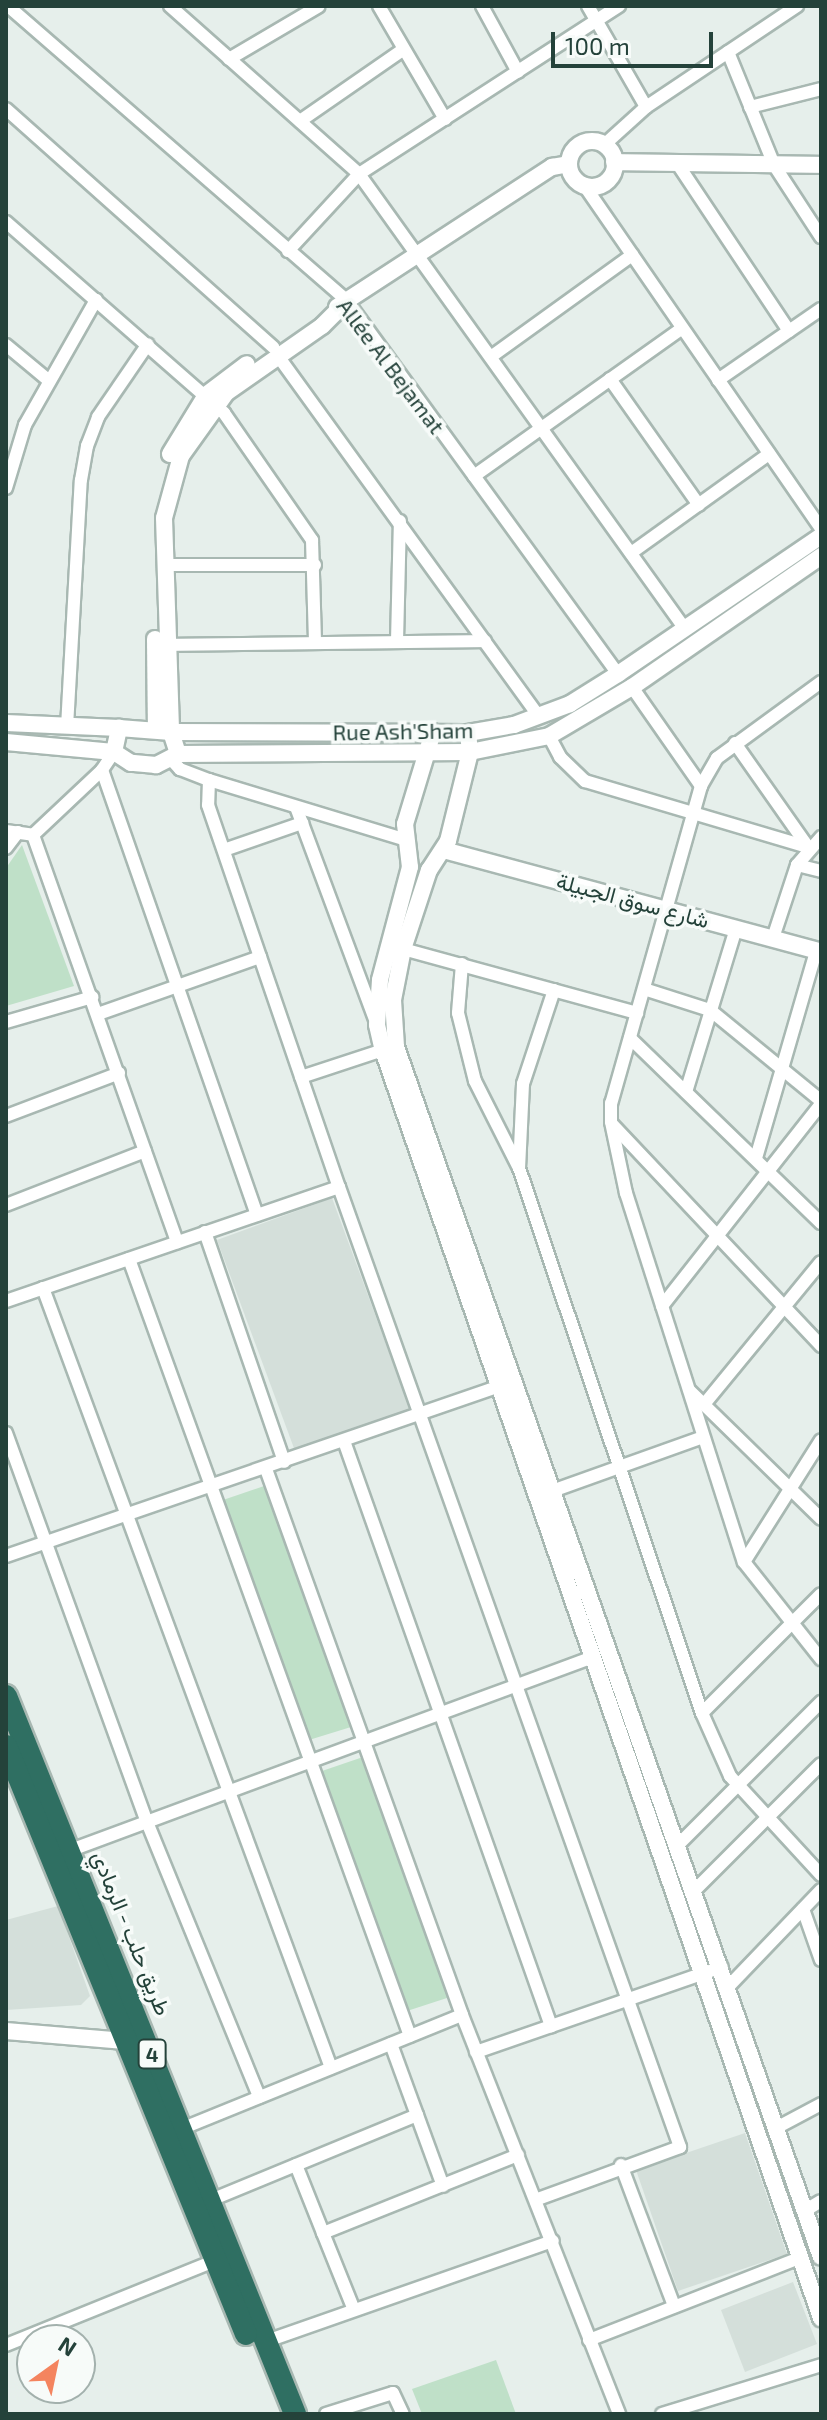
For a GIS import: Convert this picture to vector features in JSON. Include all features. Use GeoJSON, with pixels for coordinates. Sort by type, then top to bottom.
{"type":"FeatureCollection","features":[{"type":"Feature","properties":{"kind":"highway","name":"طريق حلب - الرمادي"},"geometry":{"type":"LineString","coordinates":[[6,1696],[71,1850],[295,2414]]}},
{"type":"Feature","properties":{"kind":"highway","name":"4"},"geometry":{"type":"LineString","coordinates":[[6,1746],[214,2261],[280,2414]]}},
{"type":"Feature","properties":{"kind":"street","name":"Allée Al Bejamat"},"geometry":{"type":"LineString","coordinates":[[8,6],[347,301],[618,674]]}},
{"type":"Feature","properties":{"kind":"street"},"geometry":{"type":"LineString","coordinates":[[170,6],[359,174],[420,254],[685,629]]}},
{"type":"Feature","properties":{"kind":"street"},"geometry":{"type":"LineString","coordinates":[[229,59],[319,6]]}},
{"type":"Feature","properties":{"kind":"street"},"geometry":{"type":"LineString","coordinates":[[379,6],[445,119]]}},
{"type":"Feature","properties":{"kind":"street"},"geometry":{"type":"LineString","coordinates":[[482,6],[518,72]]}},
{"type":"Feature","properties":{"kind":"street"},"geometry":{"type":"LineString","coordinates":[[588,6],[646,107]]}},
{"type":"Feature","properties":{"kind":"street"},"geometry":{"type":"LineString","coordinates":[[288,251],[359,174],[619,6]]}},
{"type":"Feature","properties":{"kind":"street"},"geometry":{"type":"LineString","coordinates":[[797,6],[646,107],[604,145],[584,143],[573,151],[569,164],[573,177],[584,185],[821,529]]}},
{"type":"Feature","properties":{"kind":"street"},"geometry":{"type":"LineString","coordinates":[[300,121],[404,49]]}},
{"type":"Feature","properties":{"kind":"street"},"geometry":{"type":"LineString","coordinates":[[728,52],[774,165],[821,237]]}},
{"type":"Feature","properties":{"kind":"street"},"geometry":{"type":"LineString","coordinates":[[750,107],[821,89]]}},
{"type":"Feature","properties":{"kind":"street"},"geometry":{"type":"LineString","coordinates":[[6,109],[276,351],[539,716]]}},
{"type":"Feature","properties":{"kind":"street"},"geometry":{"type":"LineString","coordinates":[[604,145],[614,162]]}},
{"type":"Feature","properties":{"kind":"street"},"geometry":{"type":"LineString","coordinates":[[614,162],[821,165]]}},
{"type":"Feature","properties":{"kind":"street"},"geometry":{"type":"LineString","coordinates":[[584,185],[606,182],[614,162]]}},
{"type":"Feature","properties":{"kind":"street"},"geometry":{"type":"LineString","coordinates":[[677,163],[789,331]]}},
{"type":"Feature","properties":{"kind":"street"},"geometry":{"type":"LineString","coordinates":[[406,846],[180,769],[164,731],[156,502],[168,458],[211,399],[347,301],[552,167],[569,164]]}},
{"type":"Feature","properties":{"kind":"street"},"geometry":{"type":"LineString","coordinates":[[6,222],[211,399],[309,533],[315,565],[315,641]]}},
{"type":"Feature","properties":{"kind":"street"},"geometry":{"type":"LineString","coordinates":[[492,356],[632,255]]}},
{"type":"Feature","properties":{"kind":"street"},"geometry":{"type":"LineString","coordinates":[[6,488],[25,425],[47,379],[96,300]]}},
{"type":"Feature","properties":{"kind":"street"},"geometry":{"type":"LineString","coordinates":[[718,380],[821,309]]}},
{"type":"Feature","properties":{"kind":"street"},"geometry":{"type":"LineString","coordinates":[[474,476],[682,328]]}},
{"type":"Feature","properties":{"kind":"street"},"geometry":{"type":"LineString","coordinates":[[67,727],[81,480],[87,446],[98,417],[148,344]]}},
{"type":"Feature","properties":{"kind":"street"},"geometry":{"type":"LineString","coordinates":[[6,345],[47,379]]}},
{"type":"Feature","properties":{"kind":"street"},"geometry":{"type":"LineString","coordinates":[[610,379],[699,505]]}},
{"type":"Feature","properties":{"kind":"street"},"geometry":{"type":"LineString","coordinates":[[164,731],[164,518],[171,480],[211,399]]}},
{"type":"Feature","properties":{"kind":"street"},"geometry":{"type":"LineString","coordinates":[[631,553],[769,454]]}},
{"type":"Feature","properties":{"kind":"street"},"geometry":{"type":"LineString","coordinates":[[397,641],[400,521]]}},
{"type":"Feature","properties":{"kind":"street","name":"Rue Ash'Sham"},"geometry":{"type":"LineString","coordinates":[[119,728],[468,733],[539,716],[618,674],[821,536]]}},
{"type":"Feature","properties":{"kind":"street","name":"Rue Ash'Sham"},"geometry":{"type":"LineString","coordinates":[[114,752],[131,763],[149,765],[174,756],[427,750],[470,752],[549,736],[632,687],[821,556]]}},
{"type":"Feature","properties":{"kind":"street"},"geometry":{"type":"LineString","coordinates":[[165,565],[315,565]]}},
{"type":"Feature","properties":{"kind":"street"},"geometry":{"type":"LineString","coordinates":[[166,645],[485,641]]}},
{"type":"Feature","properties":{"kind":"street"},"geometry":{"type":"LineString","coordinates":[[632,687],[701,786]]}},
{"type":"Feature","properties":{"kind":"street"},"geometry":{"type":"LineString","coordinates":[[819,689],[735,743],[717,758],[701,786],[630,1038],[611,1122],[626,1193],[690,1391],[700,1438],[744,1562],[821,1659]]}},
{"type":"Feature","properties":{"kind":"street"},"geometry":{"type":"LineString","coordinates":[[6,723],[119,728],[114,752],[102,770],[33,835]]}},
{"type":"Feature","properties":{"kind":"street"},"geometry":{"type":"LineString","coordinates":[[377,1025],[380,980],[410,867],[406,846],[433,732]]}},
{"type":"Feature","properties":{"kind":"street"},"geometry":{"type":"LineString","coordinates":[[468,733],[470,752],[440,855],[403,949],[393,1000],[396,1047],[555,1490],[821,2257]]}},
{"type":"Feature","properties":{"kind":"street"},"geometry":{"type":"LineString","coordinates":[[549,736],[560,757],[585,781],[808,847]]}},
{"type":"Feature","properties":{"kind":"street"},"geometry":{"type":"LineString","coordinates":[[6,742],[114,752]]}},
{"type":"Feature","properties":{"kind":"street"},"geometry":{"type":"LineString","coordinates":[[735,743],[808,847]]}},
{"type":"Feature","properties":{"kind":"street"},"geometry":{"type":"LineString","coordinates":[[102,770],[257,1215]]}},
{"type":"Feature","properties":{"kind":"street"},"geometry":{"type":"LineString","coordinates":[[209,780],[208,805],[301,1077],[514,1686],[680,2147],[621,2165],[538,2199]]}},
{"type":"Feature","properties":{"kind":"street"},"geometry":{"type":"LineString","coordinates":[[296,807],[377,1025],[797,2259],[821,2318]]}},
{"type":"Feature","properties":{"kind":"street"},"geometry":{"type":"LineString","coordinates":[[224,850],[302,823]]}},
{"type":"Feature","properties":{"kind":"street"},"geometry":{"type":"LineString","coordinates":[[6,848],[12,832],[33,835]]}},
{"type":"Feature","properties":{"kind":"street"},"geometry":{"type":"LineString","coordinates":[[33,835],[177,1242]]}},
{"type":"Feature","properties":{"kind":"street"},"geometry":{"type":"LineString","coordinates":[[773,938],[797,865],[808,847],[821,837]]}},
{"type":"Feature","properties":{"kind":"street","name":"شارع سوق الجبيلة"},"geometry":{"type":"LineString","coordinates":[[406,846],[667,909],[818,952]]}},
{"type":"Feature","properties":{"kind":"street"},"geometry":{"type":"LineString","coordinates":[[797,865],[821,871]]}},
{"type":"Feature","properties":{"kind":"street"},"geometry":{"type":"LineString","coordinates":[[686,1092],[736,928]]}},
{"type":"Feature","properties":{"kind":"street"},"geometry":{"type":"LineString","coordinates":[[403,949],[637,1013]]}},
{"type":"Feature","properties":{"kind":"street"},"geometry":{"type":"LineString","coordinates":[[756,1158],[818,952]]}},
{"type":"Feature","properties":{"kind":"street"},"geometry":{"type":"LineString","coordinates":[[98,1014],[175,984],[260,957]]}},
{"type":"Feature","properties":{"kind":"street"},"geometry":{"type":"LineString","coordinates":[[462,964],[458,1013],[475,1081],[519,1168],[702,1713],[737,1784],[821,1875]]}},
{"type":"Feature","properties":{"kind":"street"},"geometry":{"type":"LineString","coordinates":[[644,989],[710,1010],[821,1103],[662,1306]]}},
{"type":"Feature","properties":{"kind":"street"},"geometry":{"type":"LineString","coordinates":[[519,1168],[523,1084],[554,990]]}},
{"type":"Feature","properties":{"kind":"street"},"geometry":{"type":"LineString","coordinates":[[6,1022],[92,997]]}},
{"type":"Feature","properties":{"kind":"street"},"geometry":{"type":"LineString","coordinates":[[630,1038],[821,1223]]}},
{"type":"Feature","properties":{"kind":"street"},"geometry":{"type":"LineString","coordinates":[[301,1077],[383,1050]]}},
{"type":"Feature","properties":{"kind":"street"},"geometry":{"type":"LineString","coordinates":[[6,1116],[119,1073]]}},
{"type":"Feature","properties":{"kind":"street"},"geometry":{"type":"LineString","coordinates":[[611,1122],[718,1231],[821,1346]]}},
{"type":"Feature","properties":{"kind":"street"},"geometry":{"type":"LineString","coordinates":[[6,1205],[145,1151]]}},
{"type":"Feature","properties":{"kind":"street"},"geometry":{"type":"LineString","coordinates":[[6,1301],[339,1187]]}},
{"type":"Feature","properties":{"kind":"street"},"geometry":{"type":"LineString","coordinates":[[205,1232],[284,1462]]}},
{"type":"Feature","properties":{"kind":"street"},"geometry":{"type":"LineString","coordinates":[[129,1259],[209,1488],[410,2036]]}},
{"type":"Feature","properties":{"kind":"street"},"geometry":{"type":"LineString","coordinates":[[706,1402],[821,1262]]}},
{"type":"Feature","properties":{"kind":"street"},"geometry":{"type":"LineString","coordinates":[[43,1288],[331,2068]]}},
{"type":"Feature","properties":{"kind":"street"},"geometry":{"type":"LineString","coordinates":[[6,1556],[126,1518],[500,1386]]}},
{"type":"Feature","properties":{"kind":"street"},"geometry":{"type":"LineString","coordinates":[[690,1391],[706,1402],[821,1519]]}},
{"type":"Feature","properties":{"kind":"street"},"geometry":{"type":"LineString","coordinates":[[6,1433],[147,1822],[259,2097]]}},
{"type":"Feature","properties":{"kind":"street"},"geometry":{"type":"LineString","coordinates":[[555,1490],[700,1438]]}},
{"type":"Feature","properties":{"kind":"street"},"geometry":{"type":"LineString","coordinates":[[744,1562],[821,1440]]}},
{"type":"Feature","properties":{"kind":"street"},"geometry":{"type":"LineString","coordinates":[[344,1441],[437,1715],[551,2026]]}},
{"type":"Feature","properties":{"kind":"street"},"geometry":{"type":"LineString","coordinates":[[266,1469],[462,2015],[538,2199],[619,2414]]}},
{"type":"Feature","properties":{"kind":"street"},"geometry":{"type":"LineString","coordinates":[[702,1713],[821,1594]]}},
{"type":"Feature","properties":{"kind":"street"},"geometry":{"type":"LineString","coordinates":[[71,1850],[593,1657]]}},
{"type":"Feature","properties":{"kind":"street"},"geometry":{"type":"LineString","coordinates":[[679,1844],[821,1702]]}},
{"type":"Feature","properties":{"kind":"street"},"geometry":{"type":"LineString","coordinates":[[695,1890],[821,1764]]}},
{"type":"Feature","properties":{"kind":"street"},"geometry":{"type":"LineString","coordinates":[[729,1986],[821,1890]]}},
{"type":"Feature","properties":{"kind":"street"},"geometry":{"type":"LineString","coordinates":[[803,1909],[821,1960]]}},
{"type":"Feature","properties":{"kind":"street"},"geometry":{"type":"LineString","coordinates":[[476,2052],[722,1967]]}},
{"type":"Feature","properties":{"kind":"street"},"geometry":{"type":"LineString","coordinates":[[181,2129],[462,2015]]}},
{"type":"Feature","properties":{"kind":"street"},"geometry":{"type":"LineString","coordinates":[[6,2031],[125,2041]]}},
{"type":"Feature","properties":{"kind":"street"},"geometry":{"type":"LineString","coordinates":[[391,2044],[443,2186]]}},
{"type":"Feature","properties":{"kind":"street"},"geometry":{"type":"LineString","coordinates":[[778,2127],[821,2104]]}},
{"type":"Feature","properties":{"kind":"street"},"geometry":{"type":"LineString","coordinates":[[211,2200],[417,2115]]}},
{"type":"Feature","properties":{"kind":"street"},"geometry":{"type":"LineString","coordinates":[[323,2233],[518,2155]]}},
{"type":"Feature","properties":{"kind":"street"},"geometry":{"type":"LineString","coordinates":[[296,2165],[354,2310]]}},
{"type":"Feature","properties":{"kind":"street"},"geometry":{"type":"LineString","coordinates":[[621,2165],[674,2306]]}},
{"type":"Feature","properties":{"kind":"street"},"geometry":{"type":"LineString","coordinates":[[806,2210],[821,2201]]}},
{"type":"Feature","properties":{"kind":"street"},"geometry":{"type":"LineString","coordinates":[[264,2342],[553,2241]]}},
{"type":"Feature","properties":{"kind":"street"},"geometry":{"type":"LineString","coordinates":[[589,2340],[797,2259]]}},
{"type":"Feature","properties":{"kind":"street"},"geometry":{"type":"LineString","coordinates":[[6,2345],[214,2261]]}},
{"type":"Feature","properties":{"kind":"street"},"geometry":{"type":"LineString","coordinates":[[662,2414],[821,2365]]}},
{"type":"Feature","properties":{"kind":"street"},"geometry":{"type":"LineString","coordinates":[[326,2414],[393,2393],[403,2414]]}},
{"type":"Feature","properties":{"kind":"shaded area"},"geometry":{"type":"Polygon","coordinates":[[[332,1198],[410,1409],[295,1451],[217,1240],[332,1198]]]}},
{"type":"Feature","properties":{"kind":"shaded area"},"geometry":{"type":"Polygon","coordinates":[[[58,1906],[90,1996],[81,2005],[6,2010],[6,1920],[58,1906]]]}},
{"type":"Feature","properties":{"kind":"shaded area"},"geometry":{"type":"Polygon","coordinates":[[[745,2133],[787,2254],[678,2291],[636,2170],[745,2133]]]}},
{"type":"Feature","properties":{"kind":"shaded area"},"geometry":{"type":"Polygon","coordinates":[[[793,2282],[817,2344],[745,2372],[721,2310],[793,2282]]]}},
{"type":"Feature","properties":{"kind":"green space"},"geometry":{"type":"Polygon","coordinates":[[[22,845],[74,986],[6,1006],[6,868],[22,845]]]}},
{"type":"Feature","properties":{"kind":"green space"},"geometry":{"type":"Polygon","coordinates":[[[267,1485],[351,1727],[309,1740],[223,1500],[267,1485]]]}},
{"type":"Feature","properties":{"kind":"green space"},"geometry":{"type":"Polygon","coordinates":[[[366,1756],[450,1997],[407,2011],[322,1771],[366,1756]]]}},
{"type":"Feature","properties":{"kind":"green space"},"geometry":{"type":"Polygon","coordinates":[[[496,2360],[516,2414],[422,2414],[412,2389],[496,2360]]]}}]}
